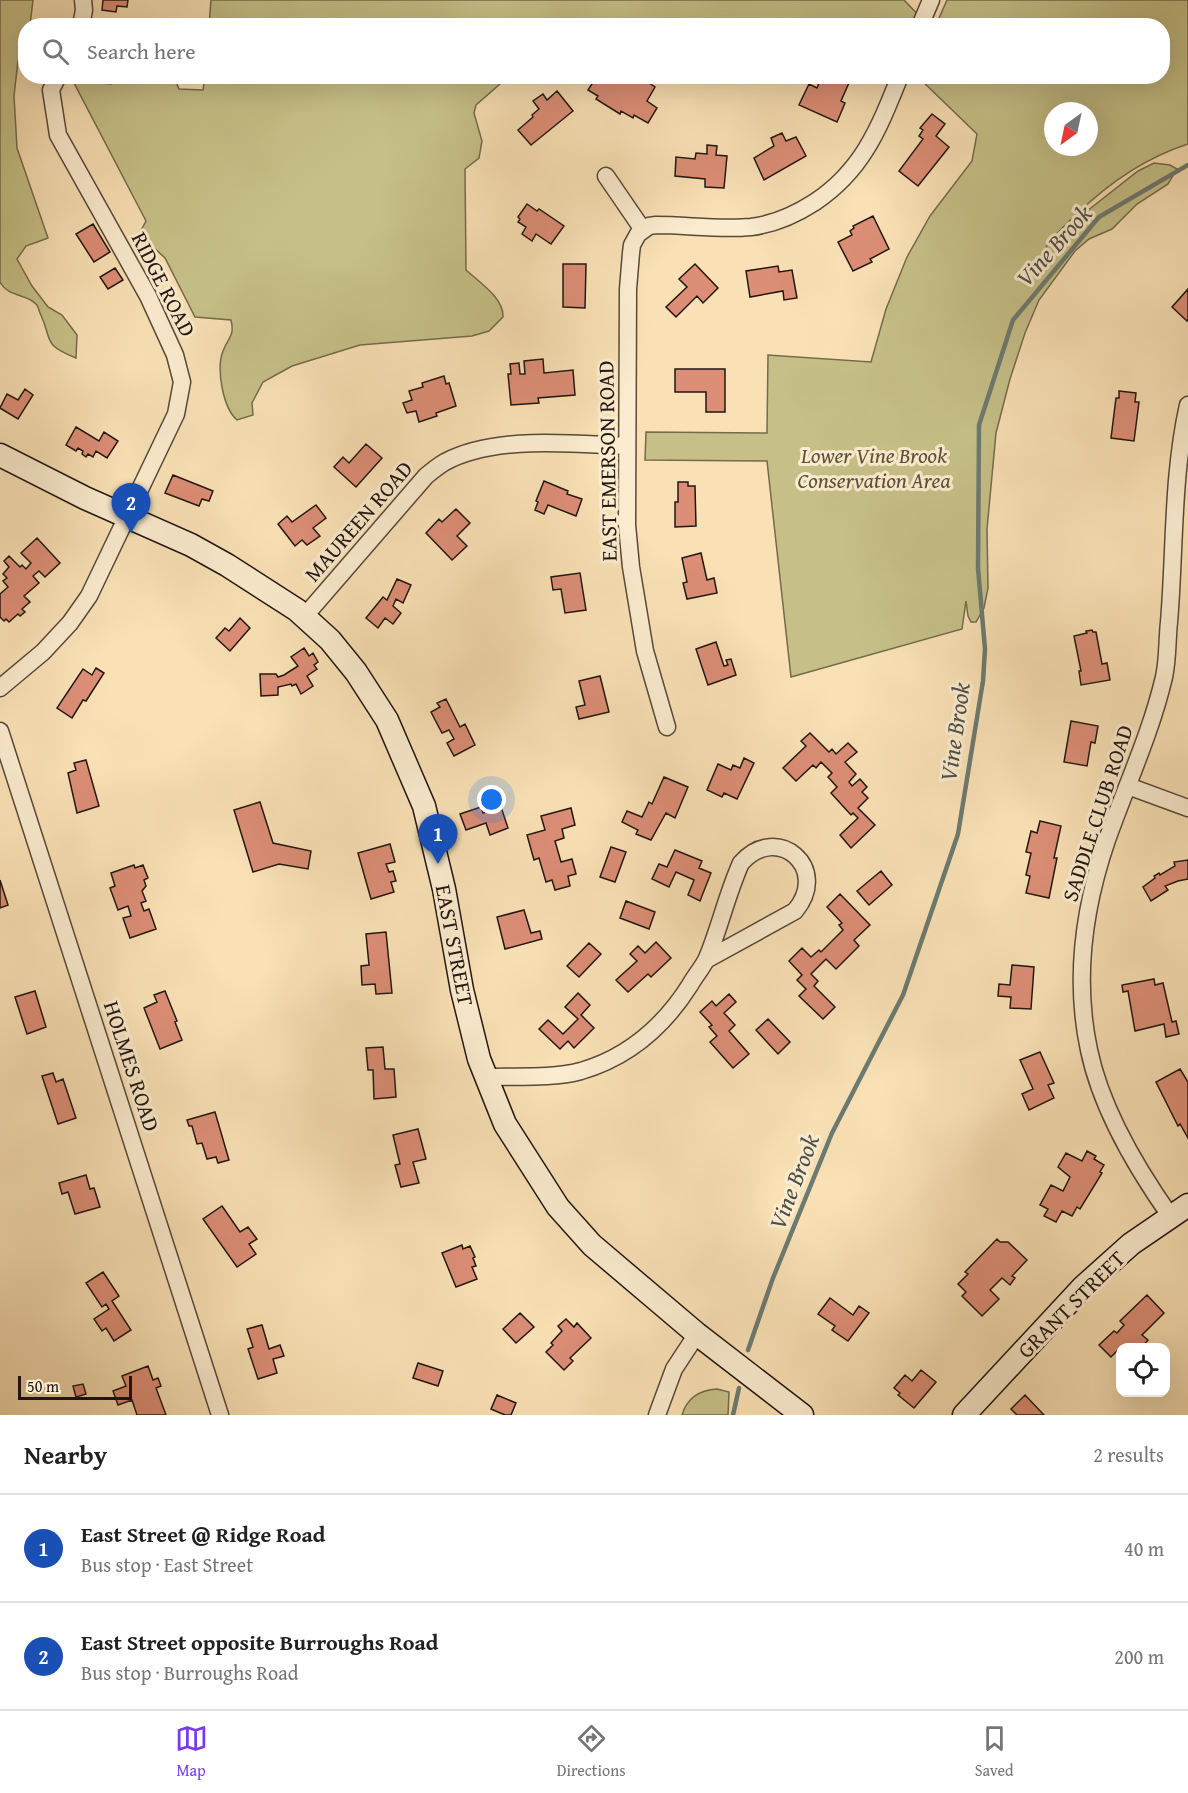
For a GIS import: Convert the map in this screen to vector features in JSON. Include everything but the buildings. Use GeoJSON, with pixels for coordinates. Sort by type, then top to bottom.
{"type":"FeatureCollection","features":[{"type":"Feature","properties":{"kind":"street"},"geometry":{"type":"LineString","coordinates":[[82,18],[83,0]]}},
{"type":"Feature","properties":{"kind":"street"},"geometry":{"type":"LineString","coordinates":[[923,18],[931,0]]}},
{"type":"Feature","properties":{"kind":"street","name":"RIDGE ROAD"},"geometry":{"type":"LineString","coordinates":[[0,688],[43,652],[70,623],[93,588],[176,414],[182,382],[175,355],[148,296],[58,135],[51,90],[54,84]]}},
{"type":"Feature","properties":{"kind":"street"},"geometry":{"type":"LineString","coordinates":[[606,176],[643,230],[656,225],[750,227],[774,222],[799,213],[830,192],[856,165],[877,130],[897,84]]}},
{"type":"Feature","properties":{"kind":"street","name":"EAST EMERSON ROAD"},"geometry":{"type":"LineString","coordinates":[[643,230],[632,245],[628,289],[627,525],[631,567],[645,651],[666,727]]}},
{"type":"Feature","properties":{"kind":"street","name":"SADDLE CLUB ROAD"},"geometry":{"type":"LineString","coordinates":[[1179,1211],[1150,1188],[1101,1090],[1089,1050],[1083,1008],[1082,962],[1088,903],[1107,841],[1147,733],[1164,675],[1182,431],[1188,405]]}},
{"type":"Feature","properties":{"kind":"street","name":"MAUREEN ROAD"},"geometry":{"type":"LineString","coordinates":[[304,617],[426,476],[444,463],[472,452],[499,446],[546,444],[627,446]]}},
{"type":"Feature","properties":{"kind":"street","name":"EAST STREET"},"geometry":{"type":"LineString","coordinates":[[0,455],[191,545],[227,565],[304,617],[330,640],[356,672],[387,720],[424,806],[444,889],[462,990],[479,1059],[505,1124],[558,1207],[605,1258],[801,1415]]}},
{"type":"Feature","properties":{"kind":"street","name":"HOLMES ROAD"},"geometry":{"type":"LineString","coordinates":[[0,731],[220,1415]]}},
{"type":"Feature","properties":{"kind":"street"},"geometry":{"type":"LineString","coordinates":[[1128,786],[1188,808]]}},
{"type":"Feature","properties":{"kind":"street"},"geometry":{"type":"LineString","coordinates":[[486,1077],[538,1076],[580,1071],[627,1051],[665,1019],[706,960],[741,863],[749,854],[760,848],[773,846],[795,855],[804,865],[808,883],[803,901],[795,911],[706,960]]}},
{"type":"Feature","properties":{"kind":"street","name":"GRANT STREET"},"geometry":{"type":"LineString","coordinates":[[964,1415],[1083,1287],[1131,1244],[1179,1211]]}},
{"type":"Feature","properties":{"kind":"street"},"geometry":{"type":"LineString","coordinates":[[657,1415],[674,1369],[697,1334]]}},
{"type":"Feature","properties":{"kind":"green space"},"geometry":{"type":"Polygon","coordinates":[[[0,0],[33,0],[31,18],[18,18],[18,61],[14,96],[17,148],[48,238],[26,246],[17,259],[32,286],[48,307],[62,315],[77,335],[76,358],[53,345],[36,304],[8,291],[0,282],[0,0]]]}},
{"type":"Feature","properties":{"kind":"green space"},"geometry":{"type":"Polygon","coordinates":[[[211,0],[904,0],[921,18],[210,18],[211,0]]]}},
{"type":"Feature","properties":{"kind":"green space","name":"Lower Vine Brook Conservation Area"},"geometry":{"type":"Polygon","coordinates":[[[947,0],[1188,0],[1188,144],[1157,156],[1116,181],[1069,221],[1046,247],[1063,230],[1138,171],[1154,163],[1170,165],[1177,169],[1168,184],[1137,204],[1112,229],[1089,239],[1075,251],[1039,300],[1010,379],[996,433],[987,529],[988,588],[984,608],[976,622],[971,622],[968,616],[966,601],[962,629],[791,677],[767,461],[645,460],[646,432],[767,433],[768,355],[871,362],[886,309],[907,257],[930,216],[972,161],[977,134],[925,84],[1170,84],[1170,18],[939,18],[947,0]]]}},
{"type":"Feature","properties":{"kind":"green space"},"geometry":{"type":"Polygon","coordinates":[[[75,84],[177,84],[179,89],[203,90],[204,84],[500,84],[476,105],[474,113],[482,141],[479,158],[465,169],[466,270],[495,297],[503,317],[489,331],[472,336],[360,345],[292,366],[263,382],[252,403],[253,415],[237,420],[225,398],[220,368],[223,351],[232,333],[231,320],[195,317],[165,258],[139,234],[146,221],[75,84]]]}},
{"type":"Feature","properties":{"kind":"green space"},"geometry":{"type":"Polygon","coordinates":[[[717,1389],[729,1392],[728,1415],[682,1415],[687,1404],[695,1396],[717,1389]]]}},
{"type":"Feature","properties":{"kind":"waterway","name":"Vine Brook"},"geometry":{"type":"LineString","coordinates":[[748,1350],[773,1278],[832,1133],[903,995],[958,834],[983,681],[985,649],[978,568],[979,425],[1013,320],[1099,217],[1188,165]]}},
{"type":"Feature","properties":{"kind":"waterway","name":"Vine Brook"},"geometry":{"type":"LineString","coordinates":[[733,1415],[739,1388]]}},
{"type":"Feature","properties":{"kind":"place","name":"East Street opposite Burroughs Road"},"geometry":{"type":"Point","coordinates":[131,533]}},
{"type":"Feature","properties":{"kind":"place","name":"East Street @ Ridge Road"},"geometry":{"type":"Point","coordinates":[438,864]}}]}
